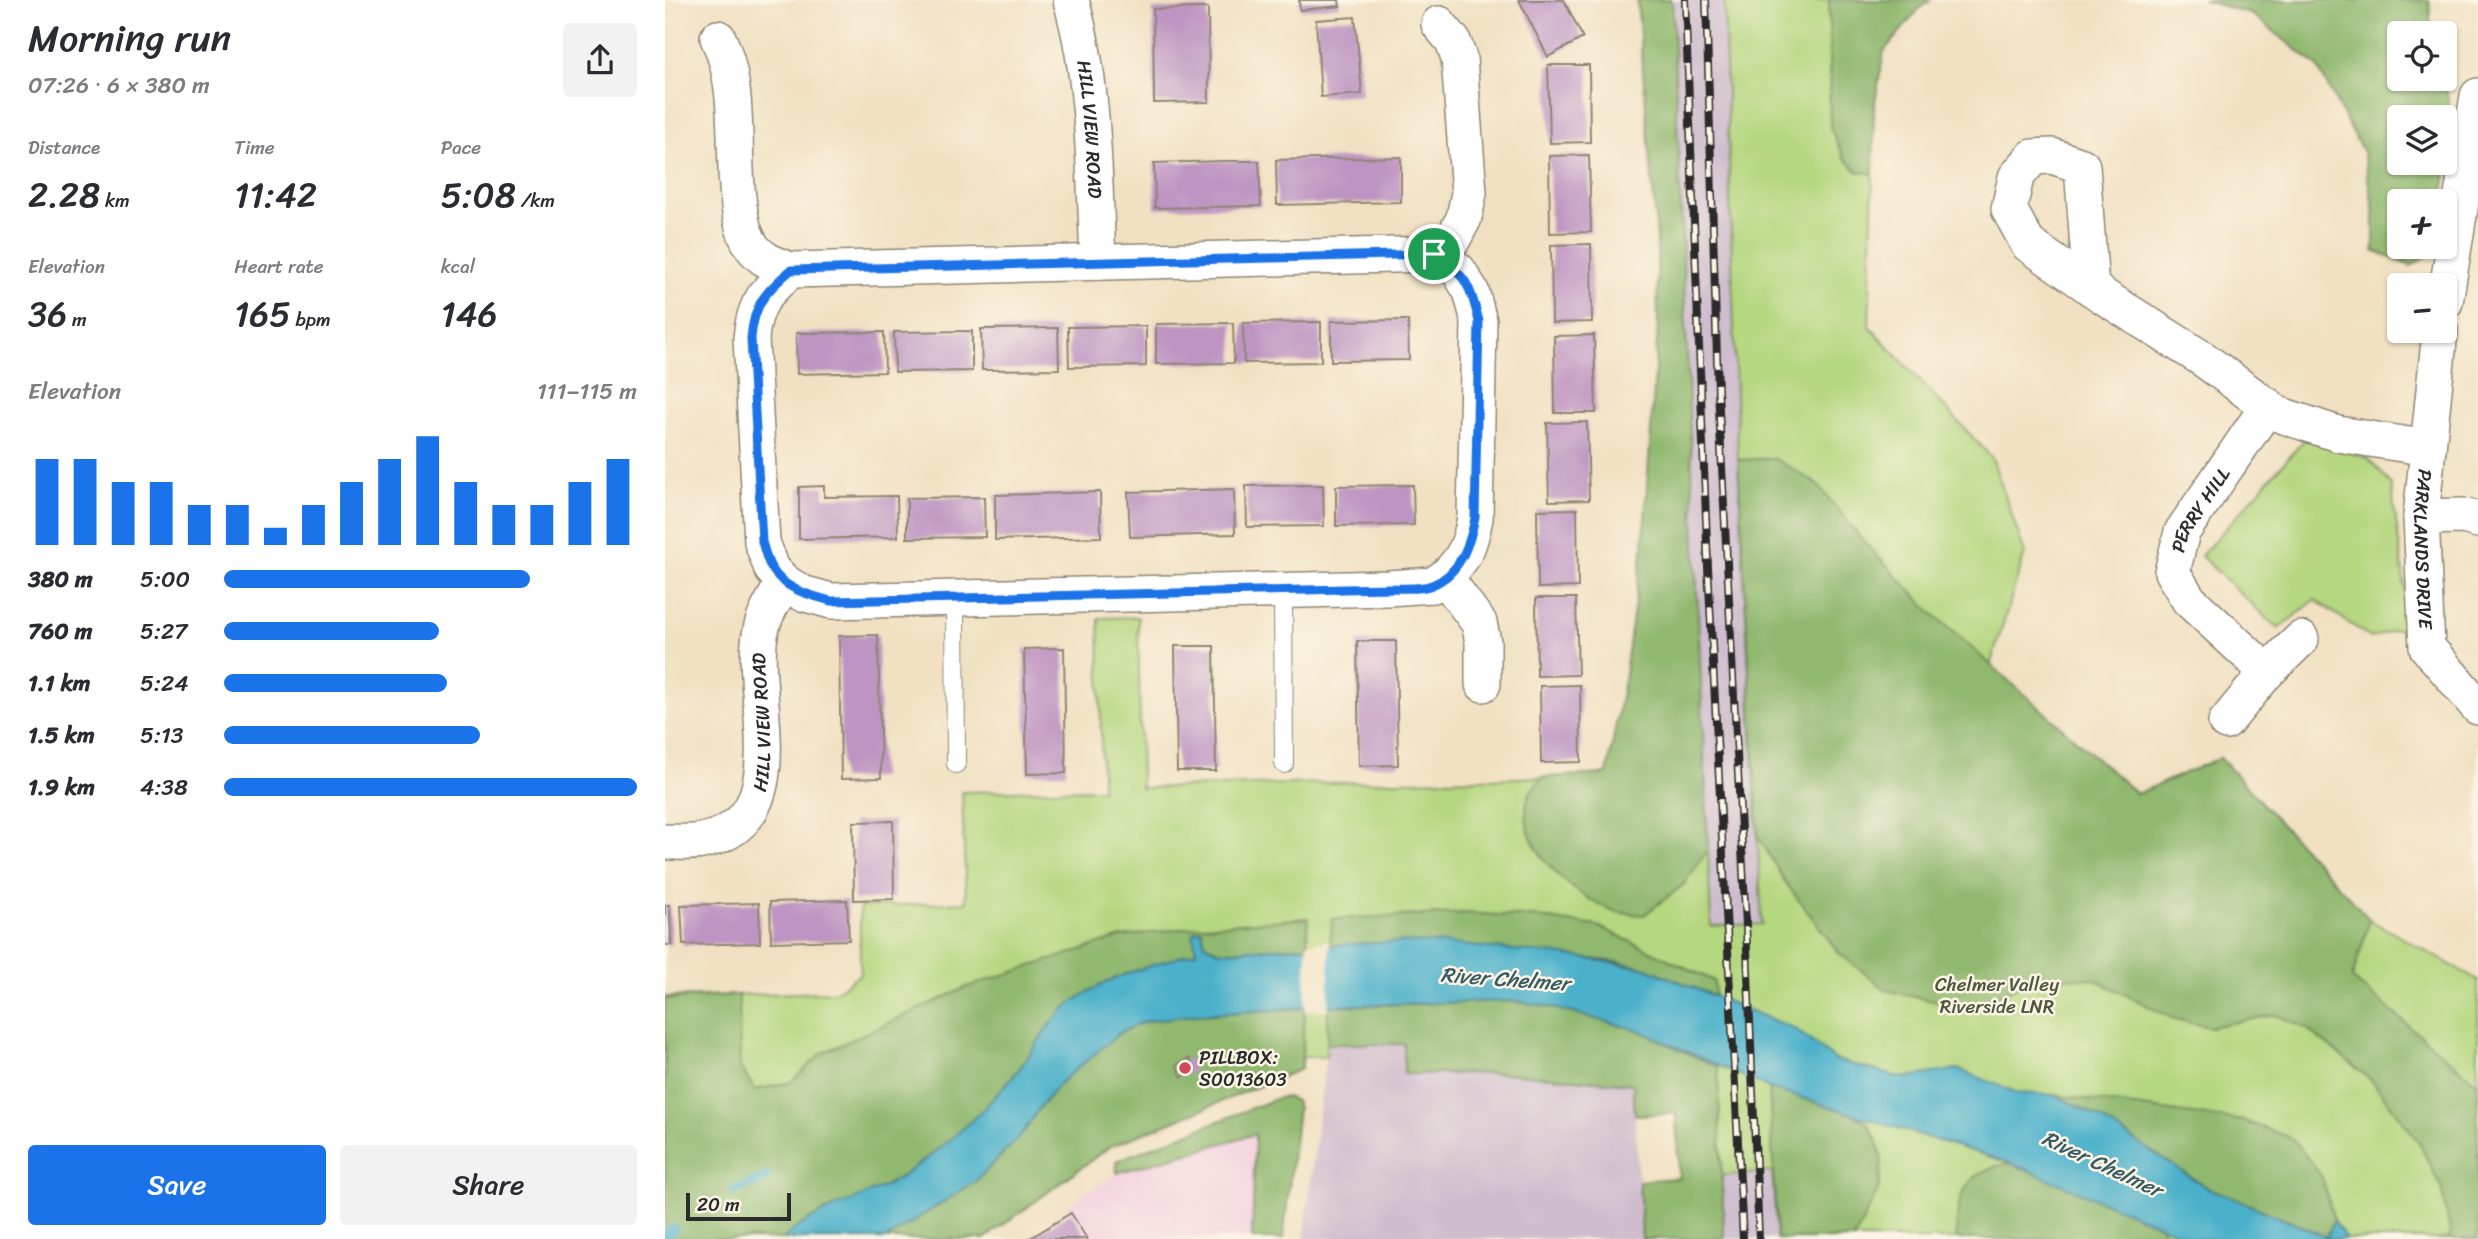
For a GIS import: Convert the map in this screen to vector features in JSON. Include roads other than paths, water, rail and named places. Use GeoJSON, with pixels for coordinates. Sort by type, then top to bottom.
{"type":"FeatureCollection","features":[{"type":"Feature","properties":{"kind":"street","name":"HILL VIEW ROAD"},"geometry":{"type":"LineString","coordinates":[[1071,0],[1089,81],[1098,261]]}},
{"type":"Feature","properties":{"kind":"street"},"geometry":{"type":"LineString","coordinates":[[1434,254],[1453,239],[1464,218],[1469,193],[1459,58],[1453,41],[1439,24]]}},
{"type":"Feature","properties":{"kind":"street"},"geometry":{"type":"LineString","coordinates":[[718,38],[727,57],[731,82],[740,220],[751,245],[771,264],[791,270],[1434,254],[1458,270],[1471,291],[1479,321],[1475,518],[1470,543],[1459,564],[1445,577],[1433,585],[1421,587],[831,601],[802,593],[784,582],[772,569],[762,542],[751,338],[753,316],[767,290],[791,270]]}},
{"type":"Feature","properties":{"kind":"street"},"geometry":{"type":"LineString","coordinates":[[2451,273],[2472,175],[2478,96]]}},
{"type":"Feature","properties":{"kind":"street"},"geometry":{"type":"LineString","coordinates":[[2091,288],[2203,359],[2279,414],[2337,434],[2428,449]]}},
{"type":"Feature","properties":{"kind":"street","name":"PARKLANDS DRIVE"},"geometry":{"type":"LineString","coordinates":[[2439,343],[2421,517],[2427,648],[2478,707]]}},
{"type":"Feature","properties":{"kind":"street","name":"PERRY HILL"},"geometry":{"type":"LineString","coordinates":[[2267,672],[2189,600],[2172,572],[2182,532],[2268,407]]}},
{"type":"Feature","properties":{"kind":"street"},"geometry":{"type":"LineString","coordinates":[[2421,517],[2463,516],[2478,520]]}},
{"type":"Feature","properties":{"kind":"street"},"geometry":{"type":"LineString","coordinates":[[1445,577],[1479,623],[1483,642],[1483,684]]}},
{"type":"Feature","properties":{"kind":"street","name":"HILL VIEW ROAD"},"geometry":{"type":"LineString","coordinates":[[665,842],[702,841],[728,832],[750,812],[762,785],[764,753],[759,638],[764,618],[784,582]]}},
{"type":"Feature","properties":{"kind":"street"},"geometry":{"type":"LineString","coordinates":[[2226,722],[2267,672],[2301,639]]}},
{"type":"Feature","properties":{"kind":"lane"},"geometry":{"type":"LineString","coordinates":[[1283,589],[1284,764]]}},
{"type":"Feature","properties":{"kind":"lane"},"geometry":{"type":"LineString","coordinates":[[955,597],[956,764]]}},
{"type":"Feature","properties":{"kind":"water","name":"River Chelmer"},"geometry":{"type":"Polygon","coordinates":[[[1202,930],[1205,944],[1219,951],[1393,942],[1439,943],[1557,954],[1646,968],[1795,1029],[1836,1060],[1902,1078],[1958,1069],[2018,1093],[2055,1095],[2097,1116],[2206,1187],[2327,1237],[2334,1220],[2346,1239],[2192,1239],[2010,1163],[1769,1088],[1638,1030],[1546,1006],[1513,1001],[1328,1006],[1190,1015],[1143,1022],[1121,1032],[1062,1081],[1022,1134],[976,1181],[886,1239],[783,1239],[811,1219],[875,1191],[921,1163],[994,1098],[1064,1009],[1078,998],[1110,981],[1196,952],[1193,932],[1202,930]]]}},
{"type":"Feature","properties":{"kind":"waterway"},"geometry":{"type":"LineString","coordinates":[[734,1191],[766,1177]]}},
{"type":"Feature","properties":{"kind":"waterway"},"geometry":{"type":"LineString","coordinates":[[665,1235],[674,1229]]}},
{"type":"Feature","properties":{"kind":"railway"},"geometry":{"type":"LineString","coordinates":[[1685,0],[1708,567],[1743,1239]]}},
{"type":"Feature","properties":{"kind":"railway"},"geometry":{"type":"LineString","coordinates":[[1706,0],[1718,391],[1746,925],[1759,1239]]}},
{"type":"Feature","properties":{"kind":"place","name":"PILLBOX: S0013603"},"geometry":{"type":"Point","coordinates":[1185,1068]}},
{"type":"Feature","properties":{"kind":"park label","name":"Chelmer Valley Riverside LNR"},"geometry":{"type":"Point","coordinates":[1997,995]}}]}
